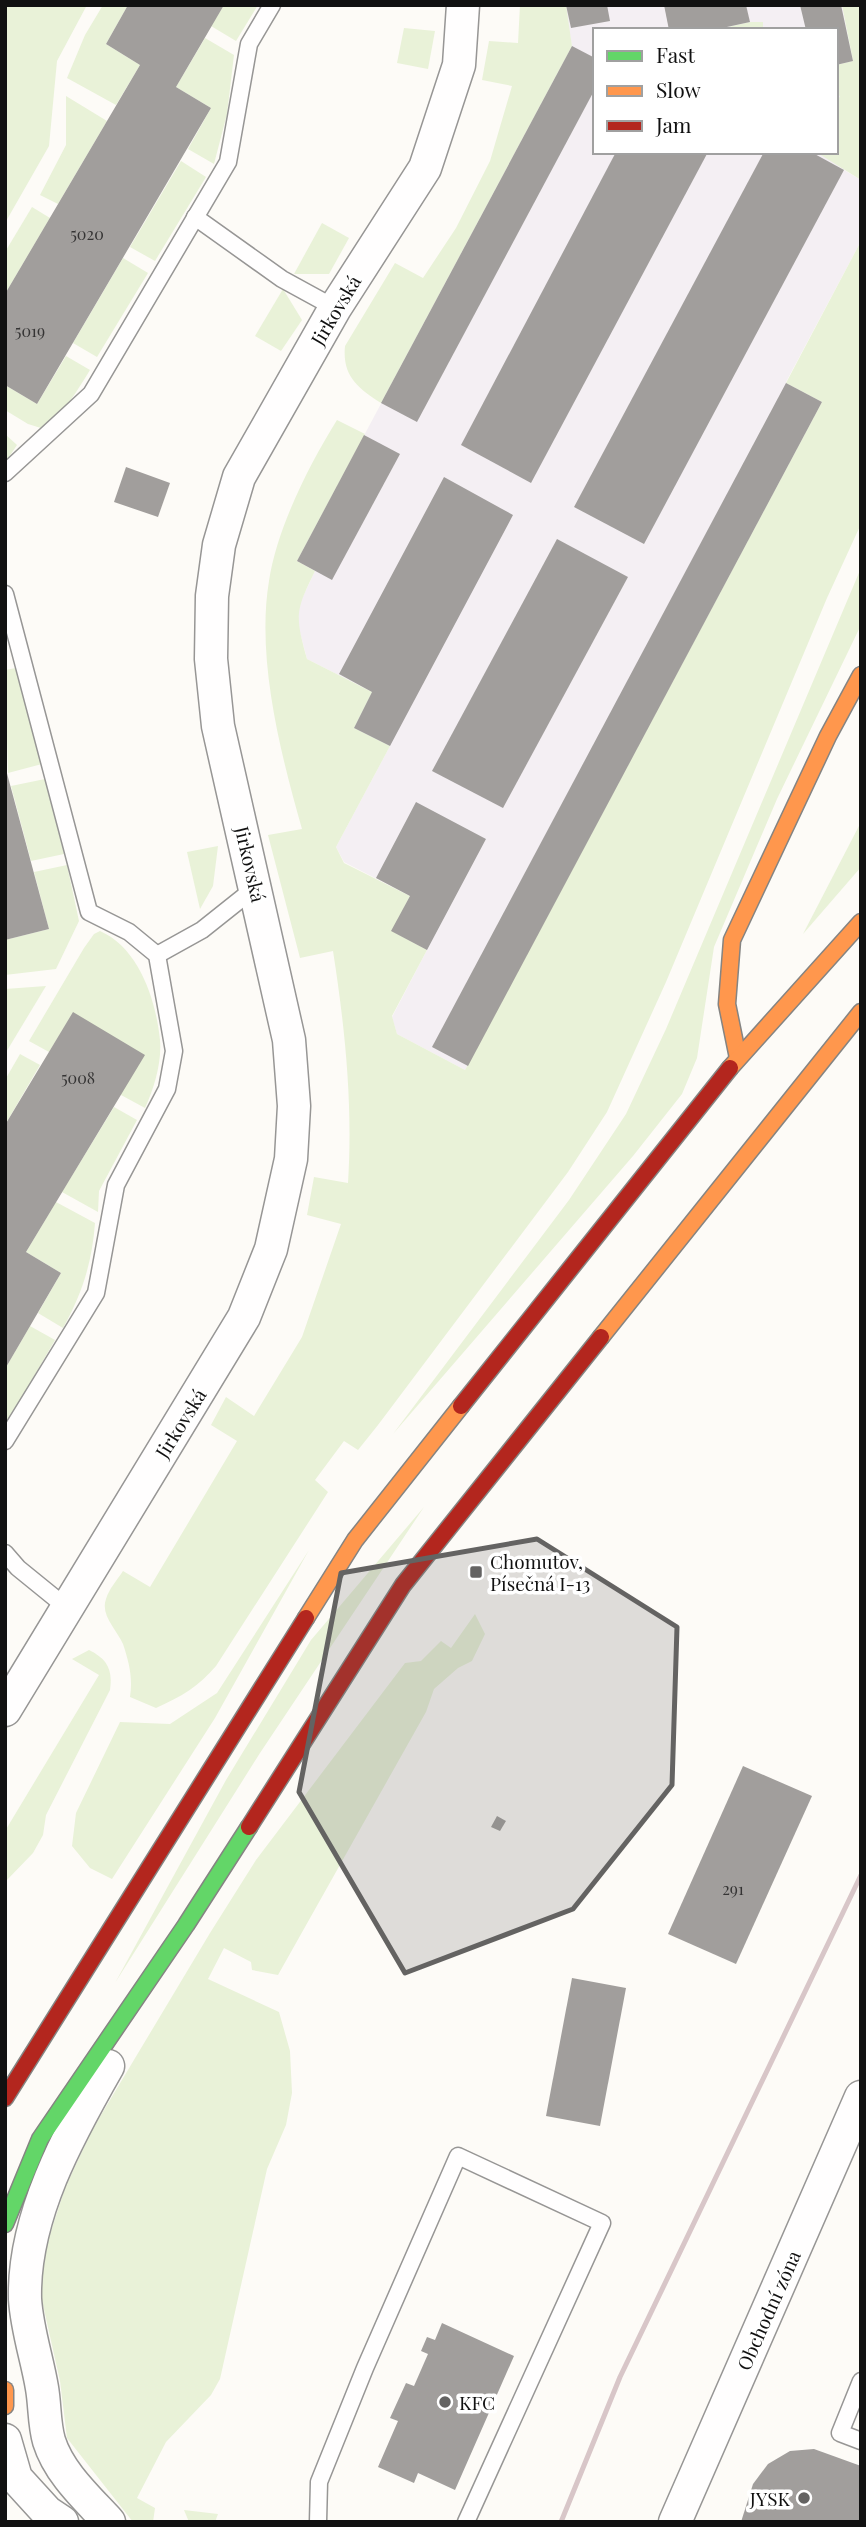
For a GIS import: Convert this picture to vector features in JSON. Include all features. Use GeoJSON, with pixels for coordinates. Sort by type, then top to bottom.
{"type":"FeatureCollection","features":[{"type":"Feature","properties":{"kind":"highway"},"geometry":{"type":"LineString","coordinates":[[738,1058],[727,1004],[732,940],[828,736],[861,675]]}},
{"type":"Feature","properties":{"kind":"highway"},"geometry":{"type":"LineString","coordinates":[[5,2098],[355,1540],[738,1058],[861,922]]}},
{"type":"Feature","properties":{"kind":"highway"},"geometry":{"type":"LineString","coordinates":[[5,2224],[40,2139],[186,1925],[403,1585],[861,1012]]}},
{"type":"Feature","properties":{"kind":"highway"},"geometry":{"type":"LineString","coordinates":[[5,2390],[5,2406]]}},
{"type":"Feature","properties":{"kind":"street","name":"Jirkovská"},"geometry":{"type":"LineString","coordinates":[[5,1710],[244,1317],[271,1249],[291,1159],[294,1106],[289,1040],[217,713],[211,659],[212,596],[219,545],[239,477],[335,308],[425,168],[459,65],[463,5]]}},
{"type":"Feature","properties":{"kind":"street"},"geometry":{"type":"LineString","coordinates":[[109,2522],[69,2478],[49,2442],[42,2387],[32,2354],[25,2272],[36,2221],[56,2167],[96,2086],[186,1925]]}},
{"type":"Feature","properties":{"kind":"street","name":"Obchodní zóna"},"geometry":{"type":"LineString","coordinates":[[675,2522],[861,2097]]}},
{"type":"Feature","properties":{"kind":"street"},"geometry":{"type":"LineString","coordinates":[[5,2440],[16,2478],[47,2512],[62,2522]]}},
{"type":"Feature","properties":{"kind":"lane"},"geometry":{"type":"LineString","coordinates":[[5,473],[91,394],[228,162],[249,44],[272,5]]}},
{"type":"Feature","properties":{"kind":"lane"},"geometry":{"type":"LineString","coordinates":[[195,217],[282,279],[335,308]]}},
{"type":"Feature","properties":{"kind":"lane"},"geometry":{"type":"LineString","coordinates":[[5,594],[89,912],[129,932],[157,956],[174,1052],[167,1090],[116,1185],[96,1293],[5,1441]]}},
{"type":"Feature","properties":{"kind":"lane"},"geometry":{"type":"LineString","coordinates":[[157,956],[202,930],[256,887]]}},
{"type":"Feature","properties":{"kind":"lane"},"geometry":{"type":"LineString","coordinates":[[5,1553],[66,1607]]}},
{"type":"Feature","properties":{"kind":"lane"},"geometry":{"type":"LineString","coordinates":[[318,2522],[319,2482],[365,2368],[458,2156],[602,2223],[466,2522]]}},
{"type":"Feature","properties":{"kind":"lane"},"geometry":{"type":"LineString","coordinates":[[861,2381],[840,2432],[861,2441]]}},
{"type":"Feature","properties":{"kind":"highlighted area"},"geometry":{"type":"Polygon","coordinates":[[[537,1539],[677,1627],[672,1785],[573,1909],[405,1973],[299,1792],[341,1573],[537,1539]]]}},
{"type":"Feature","properties":{"kind":"shaded area"},"geometry":{"type":"Polygon","coordinates":[[[565,5],[842,5],[853,61],[844,170],[861,180],[861,241],[786,382],[822,402],[465,1070],[397,1034],[392,1017],[427,950],[391,931],[410,896],[344,862],[336,847],[390,746],[354,728],[372,692],[307,659],[297,621],[299,605],[315,571],[297,561],[572,46],[565,5]]]}},
{"type":"Feature","properties":{"kind":"green space"},"geometry":{"type":"Polygon","coordinates":[[[5,5],[87,5],[57,61],[49,146],[5,223],[5,5]]]}},
{"type":"Feature","properties":{"kind":"green space"},"geometry":{"type":"Polygon","coordinates":[[[103,5],[128,5],[106,44],[140,65],[116,105],[67,78],[85,35],[103,5]]]}},
{"type":"Feature","properties":{"kind":"green space"},"geometry":{"type":"Polygon","coordinates":[[[224,5],[258,5],[236,41],[211,26],[224,5]]]}},
{"type":"Feature","properties":{"kind":"green space"},"geometry":{"type":"Polygon","coordinates":[[[520,5],[566,5],[572,46],[381,403],[353,380],[346,365],[345,346],[395,263],[423,278],[456,228],[490,161],[512,86],[482,80],[489,41],[518,43],[520,5]]]}},
{"type":"Feature","properties":{"kind":"green space"},"geometry":{"type":"Polygon","coordinates":[[[842,5],[861,5],[861,180],[819,154],[838,154],[838,65],[853,61],[842,5]]]}},
{"type":"Feature","properties":{"kind":"green space"},"geometry":{"type":"Polygon","coordinates":[[[750,22],[763,22],[763,28],[724,28],[750,22]]]}},
{"type":"Feature","properties":{"kind":"green space"},"geometry":{"type":"Polygon","coordinates":[[[404,28],[435,31],[428,69],[397,63],[404,28]]]}},
{"type":"Feature","properties":{"kind":"green space"},"geometry":{"type":"Polygon","coordinates":[[[205,38],[234,55],[227,114],[214,164],[188,149],[211,108],[176,87],[205,38]]]}},
{"type":"Feature","properties":{"kind":"green space"},"geometry":{"type":"Polygon","coordinates":[[[66,96],[107,121],[58,204],[40,195],[66,145],[66,96]]]}},
{"type":"Feature","properties":{"kind":"green space"},"geometry":{"type":"Polygon","coordinates":[[[181,161],[206,177],[155,261],[130,247],[181,161]]]}},
{"type":"Feature","properties":{"kind":"green space"},"geometry":{"type":"Polygon","coordinates":[[[32,207],[50,218],[5,294],[5,252],[32,207]]]}},
{"type":"Feature","properties":{"kind":"green space"},"geometry":{"type":"Polygon","coordinates":[[[322,223],[349,238],[329,274],[294,274],[322,223]]]}},
{"type":"Feature","properties":{"kind":"green space"},"geometry":{"type":"Polygon","coordinates":[[[861,241],[861,524],[827,598],[666,982],[607,1112],[568,1172],[378,1425],[358,1450],[344,1441],[315,1480],[328,1492],[216,1666],[189,1690],[156,1708],[130,1697],[129,1664],[123,1644],[105,1611],[107,1595],[123,1571],[150,1587],[237,1441],[211,1425],[226,1397],[254,1416],[302,1337],[341,1224],[307,1215],[314,1177],[348,1183],[347,1066],[333,951],[300,958],[268,835],[302,829],[273,706],[268,674],[266,611],[269,581],[279,540],[305,477],[337,420],[365,434],[297,561],[315,571],[301,605],[300,632],[307,659],[372,692],[354,728],[390,746],[336,847],[344,863],[410,896],[392,931],[427,950],[392,1016],[397,1034],[465,1070],[822,402],[786,383],[861,241]]]}},
{"type":"Feature","properties":{"kind":"green space"},"geometry":{"type":"Polygon","coordinates":[[[123,258],[148,273],[97,357],[73,343],[123,258]]]}},
{"type":"Feature","properties":{"kind":"green space"},"geometry":{"type":"Polygon","coordinates":[[[283,289],[302,320],[281,351],[255,336],[283,289]]]}},
{"type":"Feature","properties":{"kind":"green space"},"geometry":{"type":"Polygon","coordinates":[[[66,356],[90,370],[70,401],[51,423],[44,429],[28,424],[5,410],[5,385],[37,404],[66,356]]]}},
{"type":"Feature","properties":{"kind":"green space"},"geometry":{"type":"Polygon","coordinates":[[[5,434],[17,445],[5,463],[5,434]]]}},
{"type":"Feature","properties":{"kind":"green space"},"geometry":{"type":"Polygon","coordinates":[[[861,568],[861,625],[777,799],[714,947],[697,1058],[682,1094],[633,1156],[393,1434],[569,1200],[626,1114],[666,1029],[861,568]]]}},
{"type":"Feature","properties":{"kind":"green space"},"geometry":{"type":"Polygon","coordinates":[[[16,668],[42,764],[8,773],[5,670],[16,668]]]}},
{"type":"Feature","properties":{"kind":"green space"},"geometry":{"type":"Polygon","coordinates":[[[45,779],[64,854],[31,861],[11,786],[45,779]]]}},
{"type":"Feature","properties":{"kind":"green space"},"geometry":{"type":"Polygon","coordinates":[[[861,822],[861,867],[803,934],[861,822]]]}},
{"type":"Feature","properties":{"kind":"green space"},"geometry":{"type":"Polygon","coordinates":[[[218,846],[213,886],[200,909],[187,852],[218,846]]]}},
{"type":"Feature","properties":{"kind":"green space"},"geometry":{"type":"Polygon","coordinates":[[[67,865],[79,921],[56,969],[5,975],[5,940],[49,929],[34,872],[67,865]]]}},
{"type":"Feature","properties":{"kind":"green space"},"geometry":{"type":"Polygon","coordinates":[[[100,931],[114,939],[135,962],[150,992],[158,1025],[160,1057],[145,1108],[121,1095],[73,1013],[49,1052],[29,1041],[84,948],[94,934],[100,931]]]}},
{"type":"Feature","properties":{"kind":"green space"},"geometry":{"type":"Polygon","coordinates":[[[46,986],[5,1054],[5,989],[46,986]]]}},
{"type":"Feature","properties":{"kind":"green space"},"geometry":{"type":"Polygon","coordinates":[[[20,1054],[40,1065],[5,1125],[5,1080],[20,1054]]]}},
{"type":"Feature","properties":{"kind":"green space"},"geometry":{"type":"Polygon","coordinates":[[[114,1107],[137,1120],[99,1191],[98,1212],[62,1192],[114,1107]]]}},
{"type":"Feature","properties":{"kind":"green space"},"geometry":{"type":"Polygon","coordinates":[[[56,1202],[95,1223],[85,1278],[63,1328],[38,1313],[61,1273],[26,1252],[56,1202]]]}},
{"type":"Feature","properties":{"kind":"green space"},"geometry":{"type":"Polygon","coordinates":[[[30,1326],[55,1340],[6,1425],[5,1369],[30,1326]]]}},
{"type":"Feature","properties":{"kind":"green space"},"geometry":{"type":"Polygon","coordinates":[[[424,1507],[260,1753],[115,1983],[226,1780],[311,1640],[424,1507]]]}},
{"type":"Feature","properties":{"kind":"green space"},"geometry":{"type":"Polygon","coordinates":[[[309,1550],[215,1718],[112,1879],[90,1868],[72,1846],[76,1813],[120,1722],[170,1724],[217,1693],[309,1550]]]}},
{"type":"Feature","properties":{"kind":"green space"},"geometry":{"type":"Polygon","coordinates":[[[475,1614],[485,1634],[472,1661],[458,1668],[434,1689],[426,1712],[278,1975],[252,1970],[251,1962],[224,1948],[208,1979],[279,2012],[290,2051],[292,2093],[286,2125],[267,2169],[220,2379],[211,2395],[166,2442],[137,2498],[155,2508],[153,2522],[133,2522],[67,2438],[60,2381],[41,2296],[41,2262],[65,2188],[92,2130],[256,1860],[405,1663],[421,1661],[441,1641],[451,1648],[475,1614]]]}},
{"type":"Feature","properties":{"kind":"green space"},"geometry":{"type":"Polygon","coordinates":[[[89,1650],[107,1666],[111,1676],[110,1690],[46,1815],[43,1835],[33,1853],[5,1882],[5,1831],[99,1675],[72,1659],[89,1650]]]}},
{"type":"Feature","properties":{"kind":"green space"},"geometry":{"type":"Polygon","coordinates":[[[184,2510],[218,2514],[215,2522],[189,2522],[184,2510]]]}},
{"type":"Feature","properties":{"kind":"building"},"geometry":{"type":"Polygon","coordinates":[[[128,5],[224,5],[176,87],[211,108],[37,404],[5,385],[5,294],[140,65],[106,44],[128,5]]]}},
{"type":"Feature","properties":{"kind":"building"},"geometry":{"type":"Polygon","coordinates":[[[566,5],[607,5],[610,21],[571,28],[566,5]]]}},
{"type":"Feature","properties":{"kind":"building"},"geometry":{"type":"Polygon","coordinates":[[[664,5],[746,5],[750,22],[722,28],[669,28],[664,5]]]}},
{"type":"Feature","properties":{"kind":"building"},"geometry":{"type":"Polygon","coordinates":[[[800,5],[841,5],[853,61],[838,65],[838,28],[806,28],[800,5]]]}},
{"type":"Feature","properties":{"kind":"building"},"geometry":{"type":"Polygon","coordinates":[[[572,46],[593,57],[593,93],[417,422],[381,403],[572,46]]]}},
{"type":"Feature","properties":{"kind":"building"},"geometry":{"type":"Polygon","coordinates":[[[615,154],[707,154],[531,483],[461,445],[615,154]]]}},
{"type":"Feature","properties":{"kind":"building"},"geometry":{"type":"Polygon","coordinates":[[[763,154],[815,154],[844,170],[644,544],[574,507],[763,154]]]}},
{"type":"Feature","properties":{"kind":"building"},"geometry":{"type":"Polygon","coordinates":[[[786,383],[822,402],[468,1066],[432,1047],[786,383]]]}},
{"type":"Feature","properties":{"kind":"building"},"geometry":{"type":"Polygon","coordinates":[[[364,435],[400,454],[332,580],[297,561],[364,435]]]}},
{"type":"Feature","properties":{"kind":"building"},"geometry":{"type":"Polygon","coordinates":[[[126,467],[170,483],[158,517],[114,502],[126,467]]]}},
{"type":"Feature","properties":{"kind":"building"},"geometry":{"type":"Polygon","coordinates":[[[444,477],[513,515],[390,746],[354,728],[372,692],[339,674],[444,477]]]}},
{"type":"Feature","properties":{"kind":"building"},"geometry":{"type":"Polygon","coordinates":[[[557,539],[628,577],[503,808],[432,771],[557,539]]]}},
{"type":"Feature","properties":{"kind":"building"},"geometry":{"type":"Polygon","coordinates":[[[5,766],[49,929],[5,940],[5,766]]]}},
{"type":"Feature","properties":{"kind":"building"},"geometry":{"type":"Polygon","coordinates":[[[416,802],[486,839],[427,950],[391,931],[410,896],[376,878],[416,802]]]}},
{"type":"Feature","properties":{"kind":"building"},"geometry":{"type":"Polygon","coordinates":[[[73,1012],[145,1055],[26,1252],[61,1273],[5,1369],[5,1125],[73,1012]]]}},
{"type":"Feature","properties":{"kind":"building"},"geometry":{"type":"Polygon","coordinates":[[[743,1766],[812,1796],[736,1964],[668,1934],[743,1766]]]}},
{"type":"Feature","properties":{"kind":"building"},"geometry":{"type":"Polygon","coordinates":[[[497,1816],[506,1821],[500,1831],[491,1827],[497,1816]]]}},
{"type":"Feature","properties":{"kind":"building"},"geometry":{"type":"Polygon","coordinates":[[[572,1978],[626,1988],[600,2126],[546,2116],[572,1978]]]}},
{"type":"Feature","properties":{"kind":"building","name":"KFC"},"geometry":{"type":"Polygon","coordinates":[[[442,2323],[514,2356],[455,2490],[418,2473],[414,2483],[378,2467],[398,2421],[390,2418],[406,2383],[414,2386],[428,2354],[421,2351],[427,2337],[435,2340],[442,2323]]]}},
{"type":"Feature","properties":{"kind":"building","name":"JYSK"},"geometry":{"type":"Polygon","coordinates":[[[814,2449],[861,2466],[861,2522],[741,2522],[753,2484],[768,2464],[790,2451],[814,2449]]]}},
{"type":"Feature","properties":{"kind":"railway"},"geometry":{"type":"LineString","coordinates":[[561,2522],[620,2377],[861,1875]]}},
{"type":"Feature","properties":{"kind":"traffic: fast"},"geometry":{"type":"LineString","coordinates":[[5,2224],[40,2139],[186,1925],[249,1827]]}},
{"type":"Feature","properties":{"kind":"traffic: slow"},"geometry":{"type":"LineString","coordinates":[[738,1058],[727,1004],[732,940],[828,736],[861,675]]}},
{"type":"Feature","properties":{"kind":"traffic: slow"},"geometry":{"type":"LineString","coordinates":[[730,1068],[861,922]]}},
{"type":"Feature","properties":{"kind":"traffic: slow"},"geometry":{"type":"LineString","coordinates":[[601,1337],[861,1012]]}},
{"type":"Feature","properties":{"kind":"traffic: slow"},"geometry":{"type":"LineString","coordinates":[[306,1618],[355,1540],[461,1406]]}},
{"type":"Feature","properties":{"kind":"traffic: slow"},"geometry":{"type":"LineString","coordinates":[[5,2390],[5,2406]]}},
{"type":"Feature","properties":{"kind":"traffic: jam"},"geometry":{"type":"LineString","coordinates":[[461,1406],[730,1068]]}},
{"type":"Feature","properties":{"kind":"traffic: jam"},"geometry":{"type":"LineString","coordinates":[[249,1827],[403,1585],[601,1337]]}},
{"type":"Feature","properties":{"kind":"traffic: jam"},"geometry":{"type":"LineString","coordinates":[[5,2098],[306,1618]]}},
{"type":"Feature","properties":{"kind":"place","name":"Chomutov, Písečná I-13"},"geometry":{"type":"Point","coordinates":[476,1572]}},
{"type":"Feature","properties":{"kind":"place","name":"KFC"},"geometry":{"type":"Point","coordinates":[445,2402]}},
{"type":"Feature","properties":{"kind":"place","name":"JYSK"},"geometry":{"type":"Point","coordinates":[804,2498]}}]}
